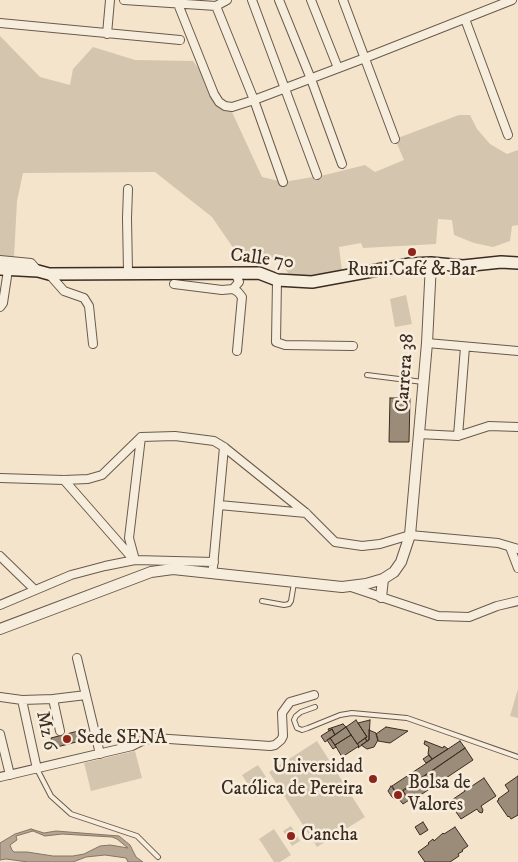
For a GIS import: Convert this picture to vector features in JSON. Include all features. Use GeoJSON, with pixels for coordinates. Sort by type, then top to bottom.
{"type":"FeatureCollection","features":[{"type":"Feature","properties":{"kind":"main road","name":"Calle 70"},"geometry":{"type":"LineString","coordinates":[[4,270],[44,272],[235,272],[259,273],[277,280],[312,282],[410,264],[431,263],[464,266],[501,262],[518,263]]}},
{"type":"Feature","properties":{"kind":"street"},"geometry":{"type":"LineString","coordinates":[[107,34],[110,0]]}},
{"type":"Feature","properties":{"kind":"street"},"geometry":{"type":"LineString","coordinates":[[124,0],[216,6],[227,0]]}},
{"type":"Feature","properties":{"kind":"street"},"geometry":{"type":"LineString","coordinates":[[252,0],[317,175]]}},
{"type":"Feature","properties":{"kind":"street"},"geometry":{"type":"LineString","coordinates":[[279,0],[311,79],[342,164]]}},
{"type":"Feature","properties":{"kind":"street"},"geometry":{"type":"LineString","coordinates":[[311,0],[338,68]]}},
{"type":"Feature","properties":{"kind":"street"},"geometry":{"type":"LineString","coordinates":[[343,0],[395,139]]}},
{"type":"Feature","properties":{"kind":"street"},"geometry":{"type":"LineString","coordinates":[[178,4],[214,94],[219,102],[225,106],[232,107],[285,89],[512,0]]}},
{"type":"Feature","properties":{"kind":"street"},"geometry":{"type":"LineString","coordinates":[[216,6],[254,100],[283,182]]}},
{"type":"Feature","properties":{"kind":"street"},"geometry":{"type":"LineString","coordinates":[[465,19],[508,135]]}},
{"type":"Feature","properties":{"kind":"street"},"geometry":{"type":"LineString","coordinates":[[0,23],[180,40]]}},
{"type":"Feature","properties":{"kind":"street"},"geometry":{"type":"LineString","coordinates":[[128,189],[128,272]]}},
{"type":"Feature","properties":{"kind":"street"},"geometry":{"type":"LineString","coordinates":[[0,260],[31,263],[44,272],[64,291],[84,298],[89,306],[93,344]]}},
{"type":"Feature","properties":{"kind":"street","name":"Carrera 38"},"geometry":{"type":"LineString","coordinates":[[383,580],[394,572],[401,562],[410,535],[431,263]]}},
{"type":"Feature","properties":{"kind":"street"},"geometry":{"type":"LineString","coordinates":[[0,306],[3,303],[4,270]]}},
{"type":"Feature","properties":{"kind":"street"},"geometry":{"type":"LineString","coordinates":[[233,289],[240,282],[235,272]]}},
{"type":"Feature","properties":{"kind":"street"},"geometry":{"type":"LineString","coordinates":[[277,280],[276,342],[285,345],[353,346]]}},
{"type":"Feature","properties":{"kind":"street"},"geometry":{"type":"LineString","coordinates":[[174,284],[222,290],[233,289],[238,292],[242,298],[237,352]]}},
{"type":"Feature","properties":{"kind":"street"},"geometry":{"type":"LineString","coordinates":[[426,343],[518,351]]}},
{"type":"Feature","properties":{"kind":"street"},"geometry":{"type":"LineString","coordinates":[[458,436],[465,347]]}},
{"type":"Feature","properties":{"kind":"street"},"geometry":{"type":"LineString","coordinates":[[419,434],[458,436],[489,426],[518,427]]}},
{"type":"Feature","properties":{"kind":"street"},"geometry":{"type":"LineString","coordinates":[[0,478],[64,480],[88,479],[102,475],[142,437],[175,436],[214,441],[306,513],[335,542],[362,546],[380,544],[410,535],[498,543],[514,548],[518,568]]}},
{"type":"Feature","properties":{"kind":"street"},"geometry":{"type":"LineString","coordinates":[[135,560],[129,538],[142,437]]}},
{"type":"Feature","properties":{"kind":"street"},"geometry":{"type":"LineString","coordinates":[[213,567],[224,447]]}},
{"type":"Feature","properties":{"kind":"street"},"geometry":{"type":"LineString","coordinates":[[64,480],[135,560]]}},
{"type":"Feature","properties":{"kind":"street"},"geometry":{"type":"LineString","coordinates":[[219,505],[306,513]]}},
{"type":"Feature","properties":{"kind":"street"},"geometry":{"type":"LineString","coordinates":[[0,556],[34,590]]}},
{"type":"Feature","properties":{"kind":"street"},"geometry":{"type":"LineString","coordinates":[[0,606],[71,575],[135,560],[213,567],[294,583],[351,587],[438,616],[468,617],[497,606],[518,601]]}},
{"type":"Feature","properties":{"kind":"street"},"geometry":{"type":"LineString","coordinates":[[0,629],[151,572],[213,567]]}},
{"type":"Feature","properties":{"kind":"street"},"geometry":{"type":"LineString","coordinates":[[351,587],[383,580],[381,597]]}},
{"type":"Feature","properties":{"kind":"street"},"geometry":{"type":"LineString","coordinates":[[77,658],[100,754]]}},
{"type":"Feature","properties":{"kind":"street"},"geometry":{"type":"LineString","coordinates":[[0,697],[22,700],[53,700],[86,695]]}},
{"type":"Feature","properties":{"kind":"street"},"geometry":{"type":"LineString","coordinates":[[0,777],[132,746],[144,740],[155,738],[275,745],[283,736],[282,713],[290,702],[314,695]]}},
{"type":"Feature","properties":{"kind":"street","name":"Mz 6"},"geometry":{"type":"LineString","coordinates":[[22,700],[37,769]]}},
{"type":"Feature","properties":{"kind":"street"},"geometry":{"type":"LineString","coordinates":[[53,700],[60,731]]}},
{"type":"Feature","properties":{"kind":"street"},"geometry":{"type":"LineString","coordinates":[[0,734],[10,775]]}},
{"type":"Feature","properties":{"kind":"lane"},"geometry":{"type":"LineString","coordinates":[[367,375],[423,382]]}},
{"type":"Feature","properties":{"kind":"lane"},"geometry":{"type":"LineString","coordinates":[[262,601],[284,605],[289,604],[294,583]]}},
{"type":"Feature","properties":{"kind":"lane"},"geometry":{"type":"LineString","coordinates":[[315,707],[296,716],[294,720],[297,728],[302,730],[340,715],[352,713],[407,718],[518,757]]}},
{"type":"Feature","properties":{"kind":"lane"},"geometry":{"type":"LineString","coordinates":[[37,769],[51,796],[71,814],[137,836],[158,857]]}},
{"type":"Feature","properties":{"kind":"shaded area"},"geometry":{"type":"Polygon","coordinates":[[[0,36],[40,77],[70,85],[73,69],[93,47],[135,60],[193,61],[232,112],[262,177],[283,182],[325,175],[365,165],[375,172],[404,160],[395,139],[459,115],[470,115],[477,129],[490,144],[507,154],[518,150],[518,225],[512,226],[510,241],[493,247],[474,243],[454,235],[452,220],[438,219],[436,244],[363,248],[361,243],[339,247],[342,271],[291,278],[280,260],[265,260],[236,252],[212,217],[155,172],[23,173],[17,201],[14,257],[0,255],[0,36]]]}},
{"type":"Feature","properties":{"kind":"shaded area"},"geometry":{"type":"Polygon","coordinates":[[[406,295],[412,324],[395,327],[390,299],[406,295]]]}},
{"type":"Feature","properties":{"kind":"shaded area"},"geometry":{"type":"Polygon","coordinates":[[[518,689],[518,718],[510,716],[518,689]]]}},
{"type":"Feature","properties":{"kind":"shaded area"},"geometry":{"type":"Polygon","coordinates":[[[317,741],[365,817],[317,847],[269,772],[317,741]]]}},
{"type":"Feature","properties":{"kind":"shaded area"},"geometry":{"type":"Polygon","coordinates":[[[135,751],[142,778],[91,791],[84,763],[135,751]]]}},
{"type":"Feature","properties":{"kind":"shaded area"},"geometry":{"type":"Polygon","coordinates":[[[258,765],[272,786],[256,797],[242,775],[258,765]]]}},
{"type":"Feature","properties":{"kind":"shaded area","name":"Cancha"},"geometry":{"type":"Polygon","coordinates":[[[291,826],[300,841],[292,846],[283,831],[291,826]]]}},
{"type":"Feature","properties":{"kind":"shaded area"},"geometry":{"type":"Polygon","coordinates":[[[31,829],[44,833],[56,831],[119,836],[130,845],[136,857],[143,862],[128,862],[126,858],[105,855],[86,857],[73,862],[0,860],[0,843],[15,834],[31,829]],[[33,831],[16,836],[17,840],[10,845],[14,852],[53,856],[84,854],[100,846],[110,845],[128,848],[112,837],[62,834],[45,836],[33,831]]]}},
{"type":"Feature","properties":{"kind":"shaded area"},"geometry":{"type":"Polygon","coordinates":[[[274,829],[291,855],[280,862],[274,862],[259,839],[274,829]]]}},
{"type":"Feature","properties":{"kind":"building"},"geometry":{"type":"Polygon","coordinates":[[[390,398],[410,398],[409,442],[389,442],[390,398]]]}},
{"type":"Feature","properties":{"kind":"building"},"geometry":{"type":"Polygon","coordinates":[[[356,720],[367,737],[357,744],[346,727],[356,720]]]}},
{"type":"Feature","properties":{"kind":"building"},"geometry":{"type":"Polygon","coordinates":[[[370,720],[369,740],[367,741],[365,738],[367,737],[358,723],[370,720]]]}},
{"type":"Feature","properties":{"kind":"building"},"geometry":{"type":"Polygon","coordinates":[[[343,724],[346,727],[335,735],[332,729],[329,731],[328,729],[343,724]]]}},
{"type":"Feature","properties":{"kind":"building"},"geometry":{"type":"Polygon","coordinates":[[[346,727],[351,735],[335,745],[330,738],[346,727]]]}},
{"type":"Feature","properties":{"kind":"building"},"geometry":{"type":"Polygon","coordinates":[[[386,727],[408,731],[390,743],[378,741],[376,734],[386,727]]]}},
{"type":"Feature","properties":{"kind":"building"},"geometry":{"type":"Polygon","coordinates":[[[332,729],[335,735],[325,742],[321,736],[332,729]]]}},
{"type":"Feature","properties":{"kind":"building","name":"Sede SENA"},"geometry":{"type":"Polygon","coordinates":[[[82,730],[84,740],[53,748],[51,738],[82,730]]]}},
{"type":"Feature","properties":{"kind":"building"},"geometry":{"type":"Polygon","coordinates":[[[369,730],[376,733],[378,740],[374,747],[367,749],[361,745],[369,740],[369,730]]]}},
{"type":"Feature","properties":{"kind":"building"},"geometry":{"type":"Polygon","coordinates":[[[351,735],[359,746],[342,757],[335,745],[351,735]]]}},
{"type":"Feature","properties":{"kind":"building"},"geometry":{"type":"Polygon","coordinates":[[[330,738],[336,747],[333,749],[327,740],[330,738]]]}},
{"type":"Feature","properties":{"kind":"building"},"geometry":{"type":"Polygon","coordinates":[[[365,738],[367,741],[358,748],[357,744],[365,738]]]}},
{"type":"Feature","properties":{"kind":"building"},"geometry":{"type":"Polygon","coordinates":[[[425,741],[443,748],[444,746],[448,749],[432,759],[428,754],[429,747],[424,744],[425,741]]]}},
{"type":"Feature","properties":{"kind":"building"},"geometry":{"type":"Polygon","coordinates":[[[460,741],[465,748],[397,794],[392,786],[460,741]]]}},
{"type":"Feature","properties":{"kind":"building"},"geometry":{"type":"Polygon","coordinates":[[[465,748],[473,760],[410,802],[403,791],[465,748]]]}},
{"type":"Feature","properties":{"kind":"building"},"geometry":{"type":"Polygon","coordinates":[[[429,755],[432,759],[426,763],[423,759],[429,755]]]}},
{"type":"Feature","properties":{"kind":"building"},"geometry":{"type":"Polygon","coordinates":[[[518,776],[518,815],[511,819],[497,801],[509,791],[505,785],[518,776]]]}},
{"type":"Feature","properties":{"kind":"building"},"geometry":{"type":"Polygon","coordinates":[[[484,778],[496,796],[481,806],[482,813],[477,809],[461,819],[449,802],[465,791],[463,785],[469,788],[484,778]]]}},
{"type":"Feature","properties":{"kind":"building","name":"Bolsa de Valores"},"geometry":{"type":"Polygon","coordinates":[[[391,786],[397,794],[403,791],[409,800],[403,804],[398,798],[396,800],[392,797],[388,791],[391,786]]]}},
{"type":"Feature","properties":{"kind":"building"},"geometry":{"type":"Polygon","coordinates":[[[423,822],[428,830],[420,835],[415,827],[423,822]]]}},
{"type":"Feature","properties":{"kind":"building"},"geometry":{"type":"Polygon","coordinates":[[[455,827],[468,846],[450,862],[425,862],[418,852],[433,839],[434,841],[443,833],[455,827]]]}},
{"type":"Feature","properties":{"kind":"place","name":"Rumi Café & Bar"},"geometry":{"type":"Point","coordinates":[412,252]}},
{"type":"Feature","properties":{"kind":"place","name":"Sede SENA"},"geometry":{"type":"Point","coordinates":[67,739]}},
{"type":"Feature","properties":{"kind":"place","name":"Universidad Católica de Pereira"},"geometry":{"type":"Point","coordinates":[373,779]}},
{"type":"Feature","properties":{"kind":"place","name":"Bolsa de Valores"},"geometry":{"type":"Point","coordinates":[398,795]}},
{"type":"Feature","properties":{"kind":"place","name":"Cancha"},"geometry":{"type":"Point","coordinates":[291,836]}}]}
